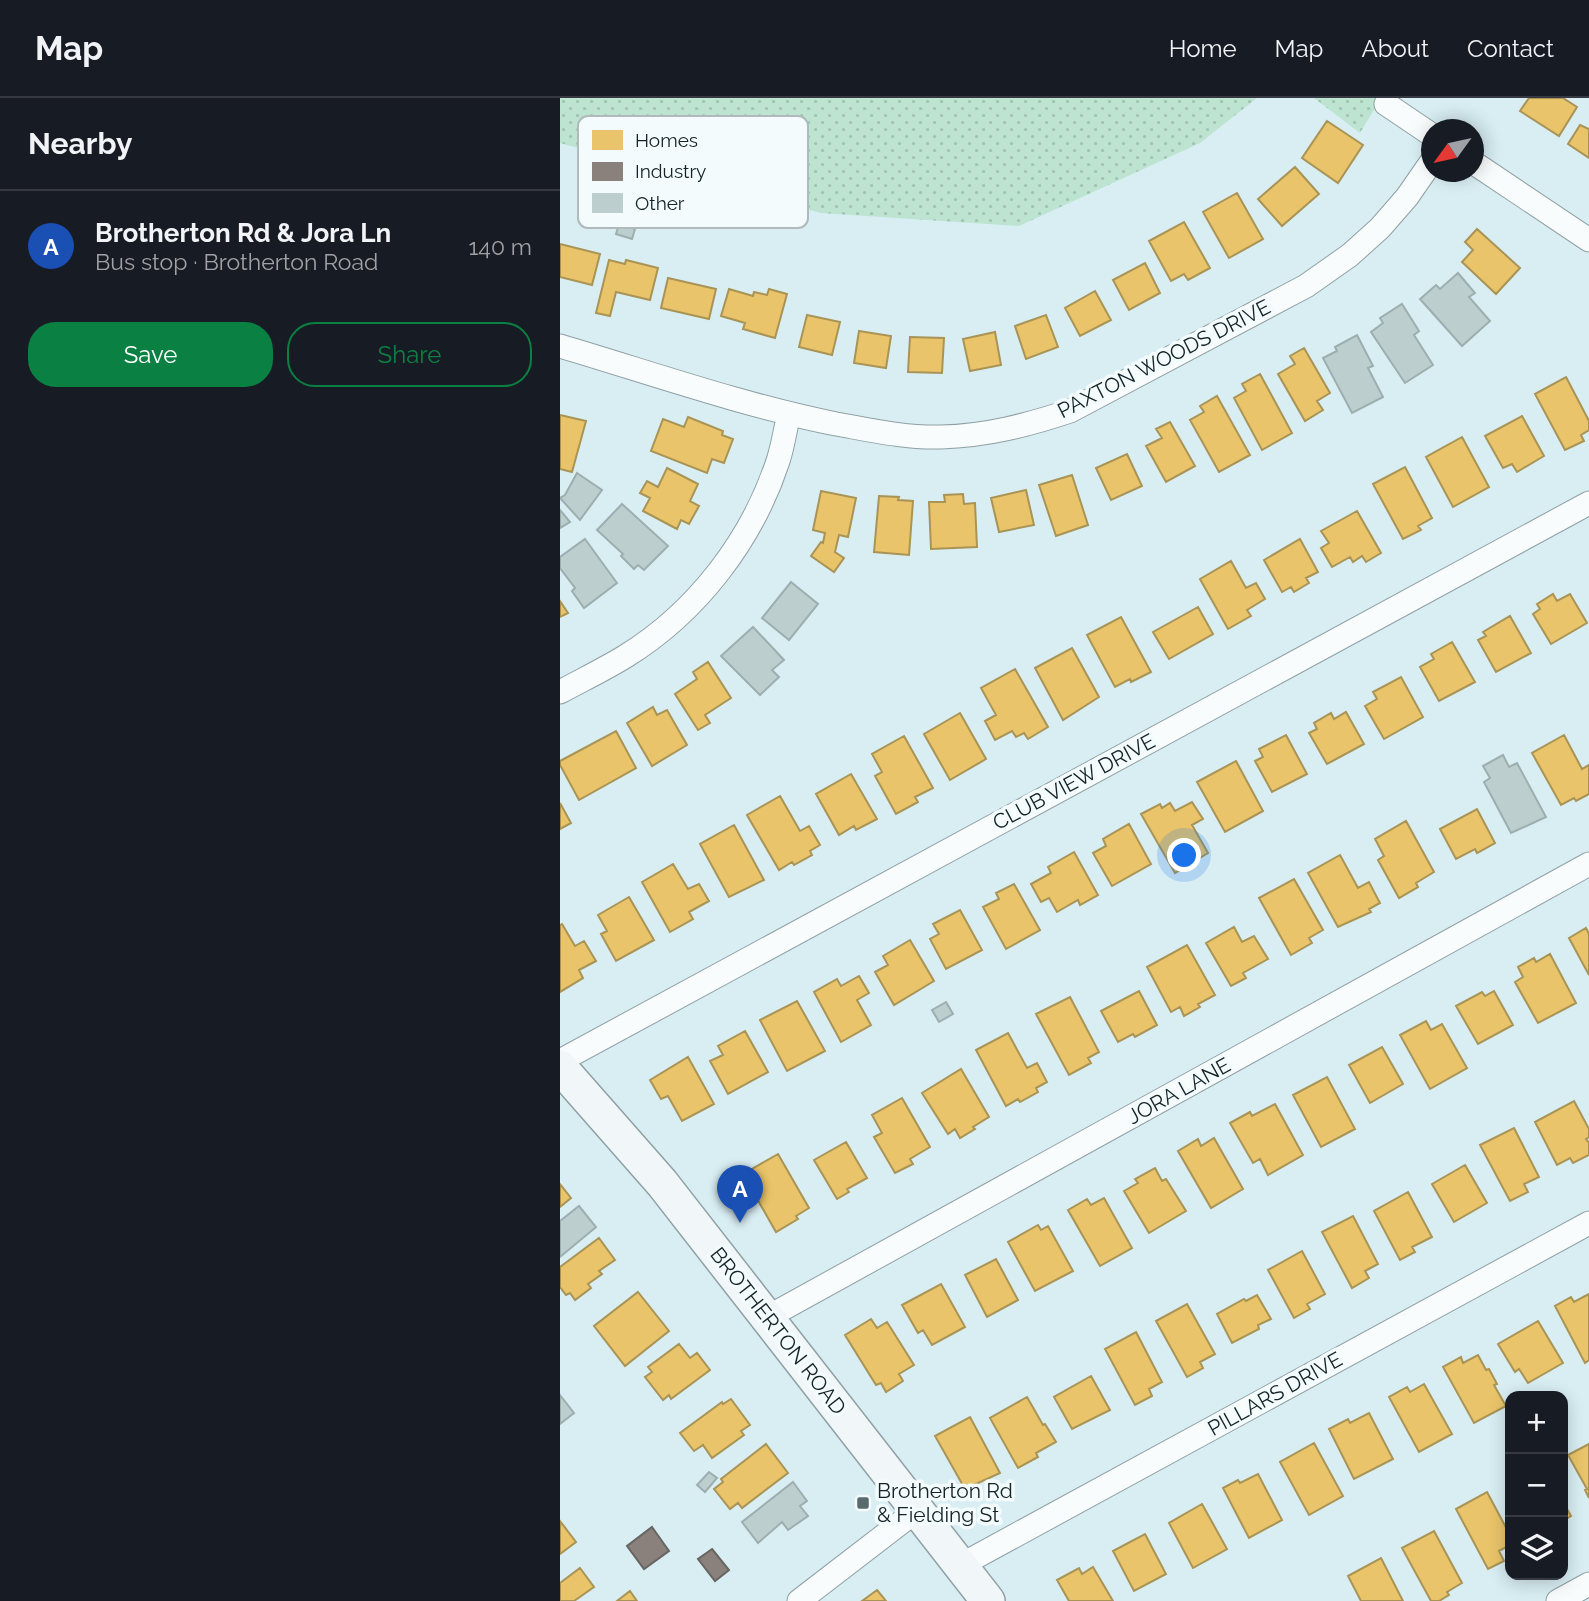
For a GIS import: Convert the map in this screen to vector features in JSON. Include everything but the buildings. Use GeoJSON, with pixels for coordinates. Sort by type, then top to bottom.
{"type":"FeatureCollection","features":[{"type":"Feature","properties":{"kind":"street"},"geometry":{"type":"LineString","coordinates":[[1385,104],[1421,128]]}},
{"type":"Feature","properties":{"kind":"street"},"geometry":{"type":"LineString","coordinates":[[1484,170],[1589,240]]}},
{"type":"Feature","properties":{"kind":"street","name":"PAXTON WOODS DRIVE"},"geometry":{"type":"LineString","coordinates":[[560,346],[789,414],[887,434],[941,437],[994,432],[1033,424],[1070,411],[1306,286],[1350,255],[1380,228],[1421,177]]}},
{"type":"Feature","properties":{"kind":"street"},"geometry":{"type":"LineString","coordinates":[[560,692],[627,655],[668,625],[705,588],[737,547],[762,502],[778,461],[789,414]]}},
{"type":"Feature","properties":{"kind":"street","name":"CLUB VIEW DRIVE"},"geometry":{"type":"LineString","coordinates":[[560,1061],[1589,503]]}},
{"type":"Feature","properties":{"kind":"street","name":"JORA LANE"},"geometry":{"type":"LineString","coordinates":[[768,1317],[1589,864]]}},
{"type":"Feature","properties":{"kind":"street","name":"BROTHERTON ROAD"},"geometry":{"type":"LineString","coordinates":[[560,1067],[662,1183],[988,1601]]}},
{"type":"Feature","properties":{"kind":"street","name":"PILLARS DRIVE"},"geometry":{"type":"LineString","coordinates":[[961,1565],[1589,1223]]}},
{"type":"Feature","properties":{"kind":"street"},"geometry":{"type":"LineString","coordinates":[[799,1601],[916,1511]]}},
{"type":"Feature","properties":{"kind":"street"},"geometry":{"type":"LineString","coordinates":[[1558,1601],[1589,1584]]}},
{"type":"Feature","properties":{"kind":"green space"},"geometry":{"type":"Polygon","coordinates":[[[560,98],[1257,98],[1200,143],[1019,226],[821,213],[808,210],[808,116],[578,116],[578,148],[560,143],[560,98]]]}},
{"type":"Feature","properties":{"kind":"green space"},"geometry":{"type":"Polygon","coordinates":[[[1314,98],[1381,98],[1360,133],[1314,98]]]}},
{"type":"Feature","properties":{"kind":"place","name":"Brotherton Rd & Jora Ln"},"geometry":{"type":"Point","coordinates":[740,1223]}},
{"type":"Feature","properties":{"kind":"place","name":"Brotherton Rd & Fielding St"},"geometry":{"type":"Point","coordinates":[863,1503]}}]}
